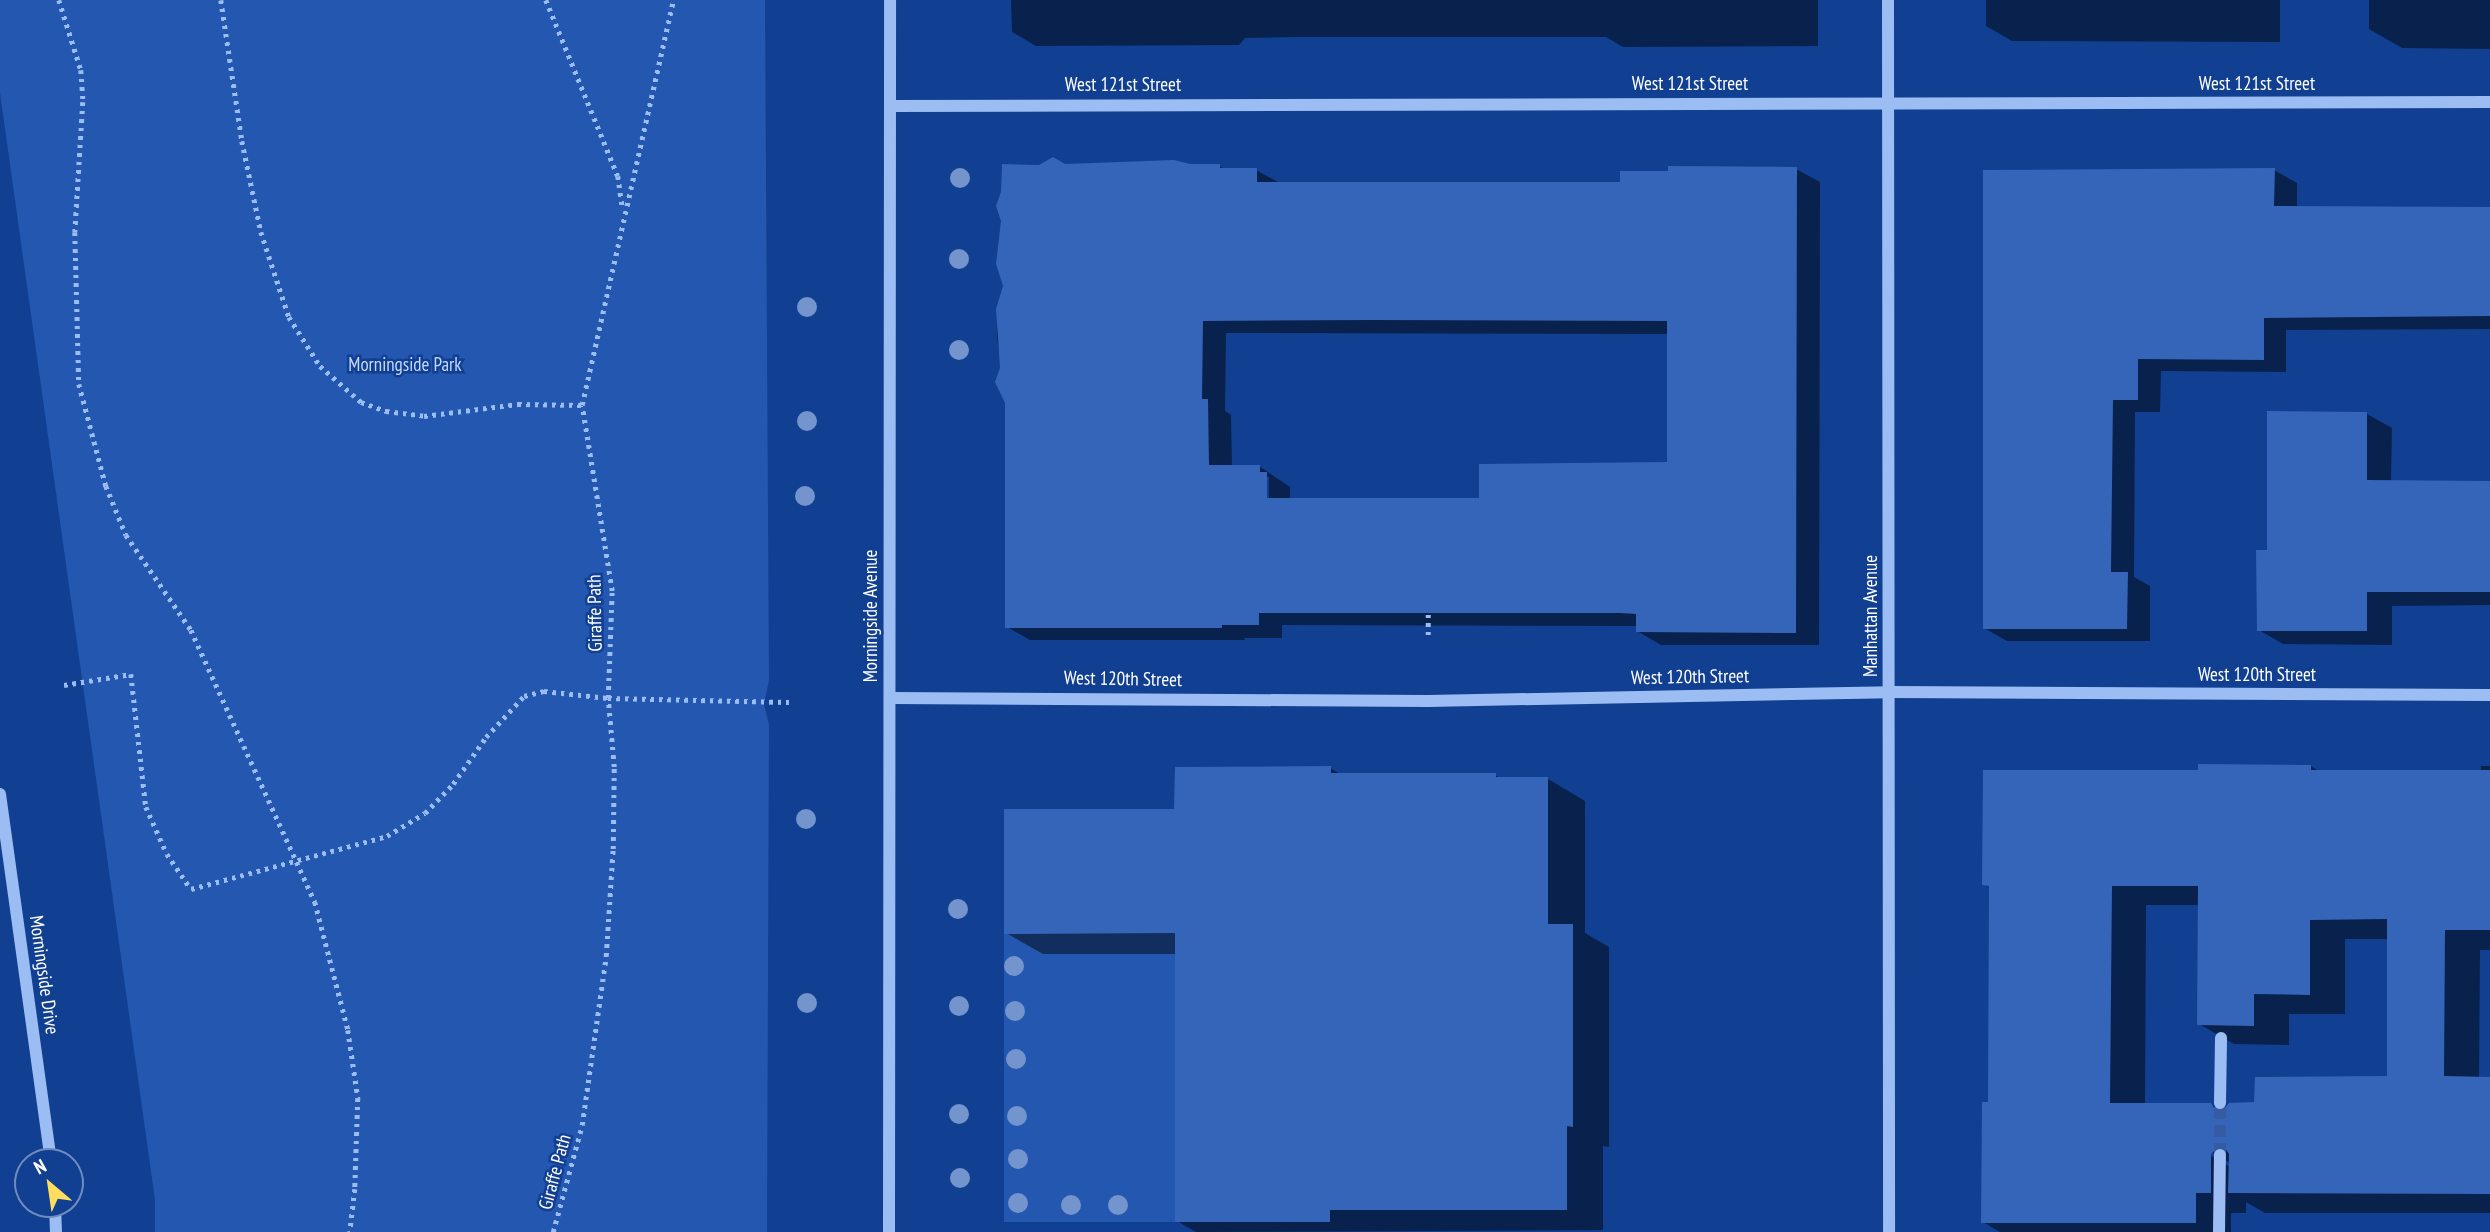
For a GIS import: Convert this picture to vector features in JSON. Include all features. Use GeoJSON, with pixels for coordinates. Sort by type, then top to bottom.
{"type":"FeatureCollection","features":[{"type":"Feature","properties":{"kind":"street","name":"Morningside Avenue"},"geometry":{"type":"LineString","coordinates":[[890,0],[890,1232]]}},
{"type":"Feature","properties":{"kind":"street","name":"Manhattan Avenue"},"geometry":{"type":"LineString","coordinates":[[1888,0],[1889,1232]]}},
{"type":"Feature","properties":{"kind":"street","name":"West 121st Street"},"geometry":{"type":"LineString","coordinates":[[890,106],[2490,103]]}},
{"type":"Feature","properties":{"kind":"street","name":"West 120th Street"},"geometry":{"type":"LineString","coordinates":[[890,698],[1428,701],[1890,692],[2490,695]]}},
{"type":"Feature","properties":{"kind":"street","name":"Morningside Drive"},"geometry":{"type":"LineString","coordinates":[[0,794],[49,1148]]}},
{"type":"Feature","properties":{"kind":"street"},"geometry":{"type":"LineString","coordinates":[[2220,1103],[2221,1038]]}},
{"type":"Feature","properties":{"kind":"street"},"geometry":{"type":"LineString","coordinates":[[2219,1232],[2220,1156]]}},
{"type":"Feature","properties":{"kind":"path"},"geometry":{"type":"LineString","coordinates":[[59,0],[80,70],[83,102],[75,232],[76,362],[86,413],[106,486],[126,535],[191,630],[315,902],[335,968],[358,1098],[355,1189],[350,1232]]}},
{"type":"Feature","properties":{"kind":"path"},"geometry":{"type":"LineString","coordinates":[[221,0],[242,141],[261,232],[289,317],[320,366],[361,402],[386,411],[424,416],[518,404],[582,405]]}},
{"type":"Feature","properties":{"kind":"path"},"geometry":{"type":"LineString","coordinates":[[545,0],[618,176],[623,214]]}},
{"type":"Feature","properties":{"kind":"path","name":"Giraffe Path"},"geometry":{"type":"LineString","coordinates":[[554,1232],[582,1125],[606,956],[613,849],[614,767],[608,698],[612,591],[582,405],[673,0]]}},
{"type":"Feature","properties":{"kind":"path"},"geometry":{"type":"LineString","coordinates":[[1428,613],[1428,635]]}},
{"type":"Feature","properties":{"kind":"path"},"geometry":{"type":"LineString","coordinates":[[64,685],[131,674],[146,807],[167,854],[191,890],[387,836],[425,813],[453,784],[486,737],[524,696],[544,691],[608,698],[789,702]]}},
{"type":"Feature","properties":{"kind":"green space","name":"Morningside Park"},"geometry":{"type":"Polygon","coordinates":[[[0,0],[765,0],[769,681],[764,704],[769,725],[767,1232],[155,1232],[155,1200],[0,93],[0,0]]]}},
{"type":"Feature","properties":{"kind":"green space"},"geometry":{"type":"Polygon","coordinates":[[[1004,933],[1175,933],[1175,1222],[1004,1222],[1004,933]]]}},
{"type":"Feature","properties":{"kind":"building"},"geometry":{"type":"Polygon","coordinates":[[[1053,157],[1065,164],[1174,160],[1190,164],[1220,164],[1220,168],[1257,168],[1257,182],[1620,182],[1620,171],[1668,171],[1668,166],[1797,167],[1796,633],[1636,632],[1636,614],[1620,613],[1259,613],[1259,625],[1222,625],[1222,628],[1005,628],[1005,403],[995,382],[1000,368],[996,309],[1003,286],[996,264],[1001,221],[996,206],[1001,192],[1002,164],[1039,165],[1053,157]],[[1203,321],[1202,399],[1208,399],[1209,465],[1260,465],[1260,472],[1267,472],[1267,498],[1479,498],[1479,464],[1667,462],[1667,321],[1203,321]]]}},
{"type":"Feature","properties":{"kind":"building"},"geometry":{"type":"Polygon","coordinates":[[[2275,168],[2274,206],[2490,207],[2490,316],[2264,318],[2264,360],[2138,359],[2138,400],[2113,400],[2111,572],[2128,572],[2127,629],[1983,629],[1983,170],[2275,168]]]}},
{"type":"Feature","properties":{"kind":"building"},"geometry":{"type":"Polygon","coordinates":[[[2267,411],[2367,412],[2367,480],[2490,481],[2490,592],[2367,592],[2367,631],[2257,631],[2256,550],[2267,550],[2267,411]]]}},
{"type":"Feature","properties":{"kind":"building"},"geometry":{"type":"Polygon","coordinates":[[[2198,764],[2311,765],[2311,770],[2490,770],[2490,930],[2445,930],[2444,1076],[2490,1077],[2490,1194],[2228,1193],[2229,1154],[2225,1148],[2219,1146],[2211,1154],[2211,1193],[2196,1193],[2196,1223],[1981,1223],[1982,1102],[1988,1102],[1989,886],[1982,885],[1983,770],[2198,770],[2198,764]],[[2112,886],[2110,1103],[2211,1103],[2215,1110],[2221,1112],[2229,1103],[2254,1102],[2255,1077],[2387,1076],[2387,919],[2310,920],[2310,995],[2254,994],[2254,1026],[2197,1025],[2198,886],[2112,886]]]}},
{"type":"Feature","properties":{"kind":"building"},"geometry":{"type":"Polygon","coordinates":[[[1331,766],[1331,773],[1496,773],[1496,777],[1548,777],[1548,924],[1573,924],[1573,1127],[1567,1126],[1567,1210],[1330,1210],[1330,1222],[1175,1222],[1175,933],[1004,934],[1004,809],[1174,809],[1175,767],[1331,766]]]}},
{"type":"Feature","properties":{"kind":"tunnel"},"geometry":{"type":"LineString","coordinates":[[2220,1103],[2220,1155]]}}]}
